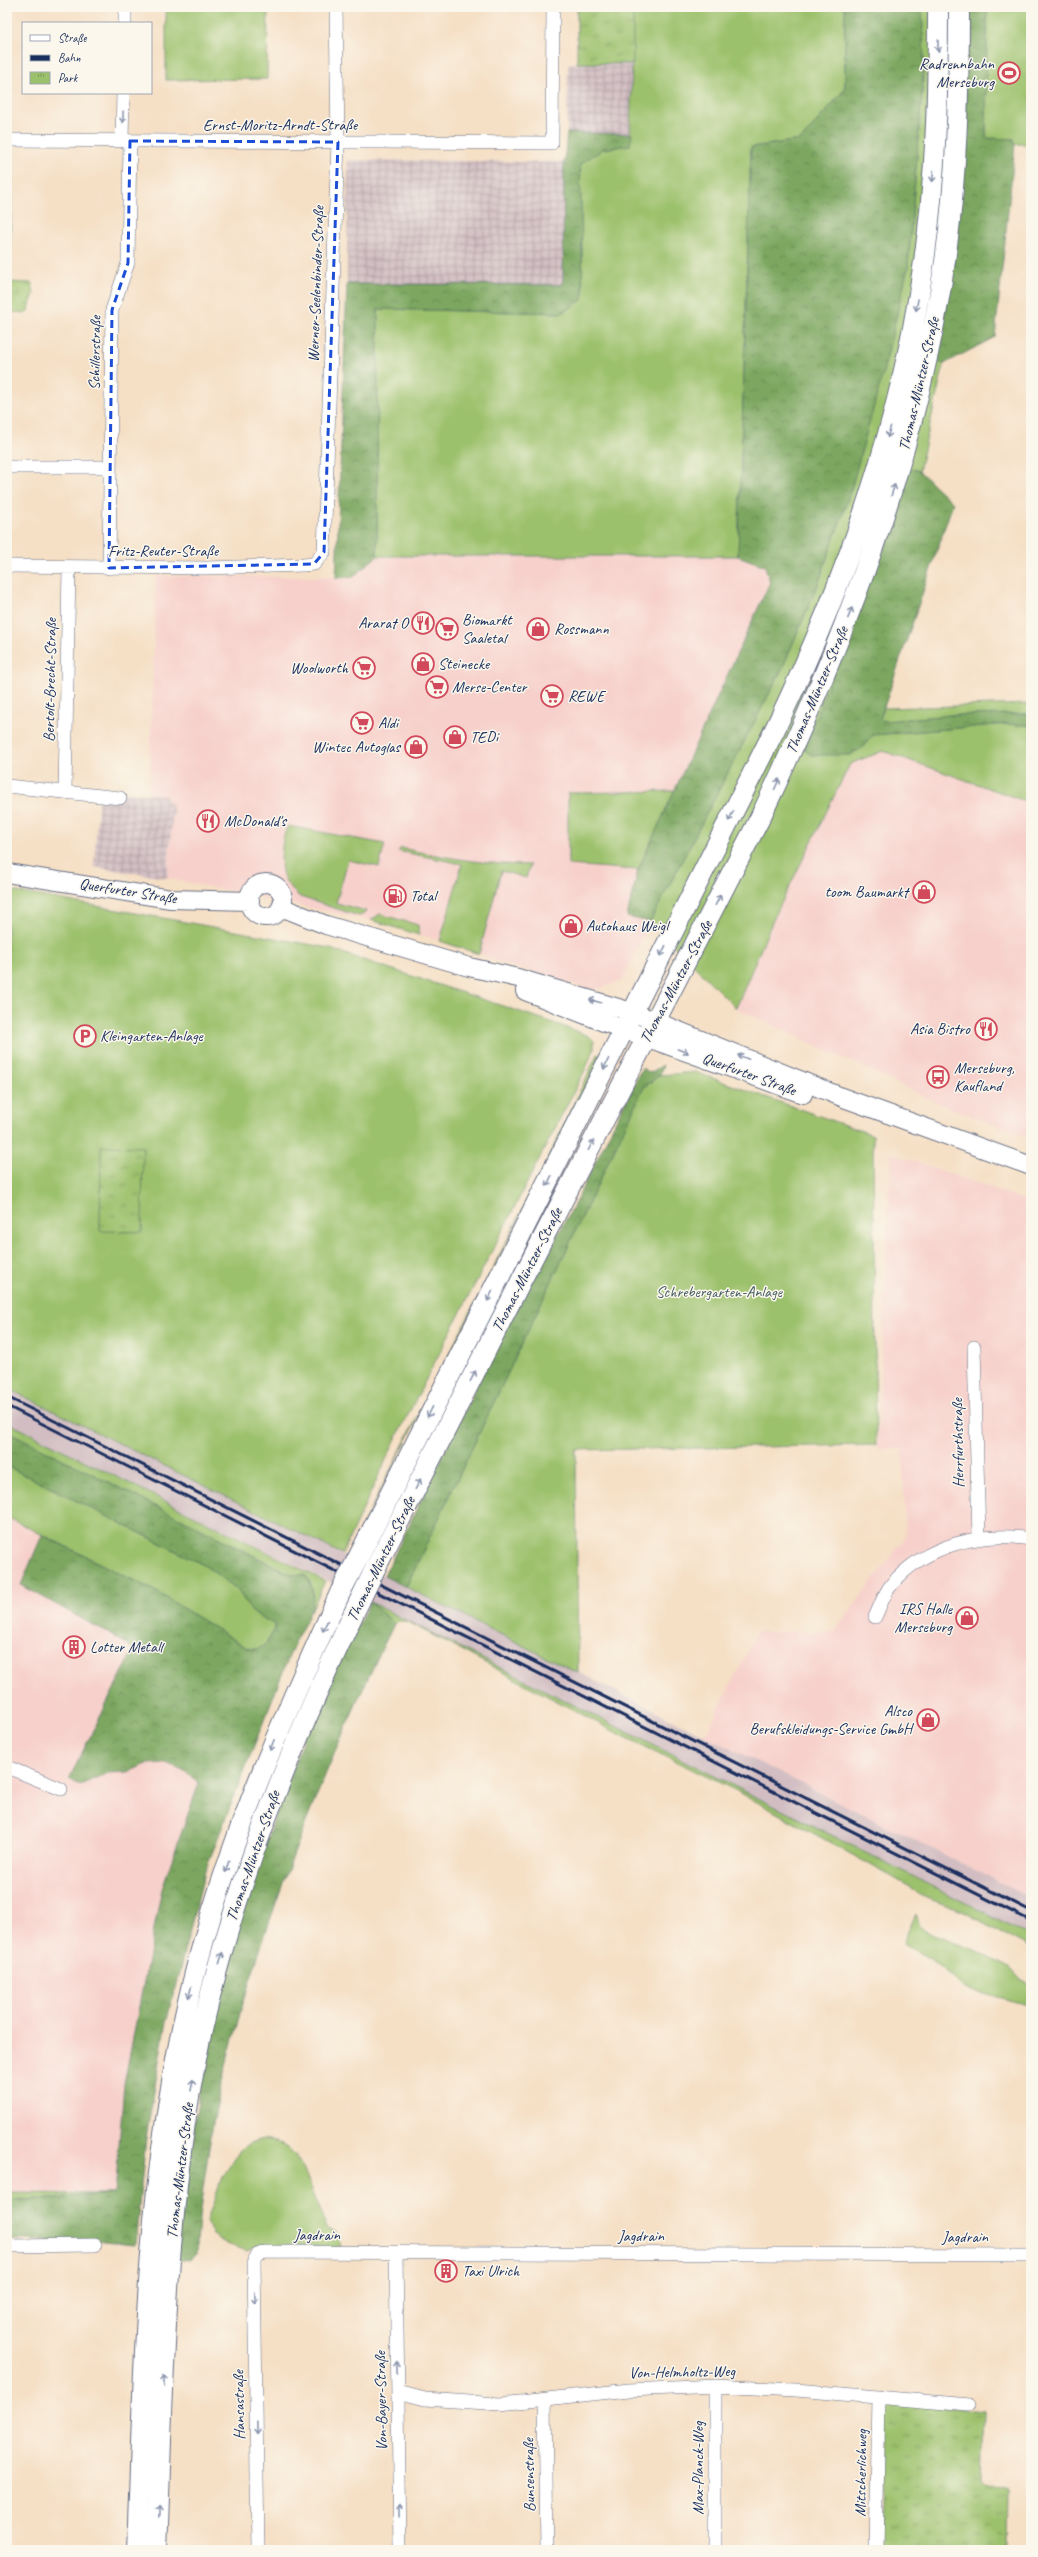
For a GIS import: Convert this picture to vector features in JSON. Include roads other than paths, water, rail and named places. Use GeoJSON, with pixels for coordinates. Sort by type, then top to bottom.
{"type":"FeatureCollection","features":[{"type":"Feature","properties":{"kind":"main road","name":"Thomas-Müntzer-Straße"},"geometry":{"type":"LineString","coordinates":[[137,2550],[153,2216],[166,2119],[185,2014],[208,1927],[254,1791],[288,1705],[341,1591],[802,673],[850,555],[873,487],[898,400],[923,268],[936,132],[938,7]]}},
{"type":"Feature","properties":{"kind":"main road","name":"Thomas-Müntzer-Straße"},"geometry":{"type":"LineString","coordinates":[[157,2550],[165,2348],[172,2221],[199,2045],[228,1931],[270,1804],[317,1691],[375,1569],[760,818],[794,747],[854,603],[894,485],[918,398],[945,260],[957,135],[959,7]]}},
{"type":"Feature","properties":{"kind":"main road","name":"Querfurter Straße"},"geometry":{"type":"LineString","coordinates":[[7,873],[171,899],[250,901]]}},
{"type":"Feature","properties":{"kind":"main road"},"geometry":{"type":"LineString","coordinates":[[265,883],[276,887],[282,896],[281,907],[274,915],[265,917],[256,913],[250,901],[255,888],[265,883]]}},
{"type":"Feature","properties":{"kind":"main road","name":"Querfurter Straße"},"geometry":{"type":"LineString","coordinates":[[281,907],[326,925],[470,966],[628,1021],[1031,1176]]}},
{"type":"Feature","properties":{"kind":"main road","name":"Querfurter Straße"},"geometry":{"type":"LineString","coordinates":[[651,1030],[1031,1166]]}},
{"type":"Feature","properties":{"kind":"street"},"geometry":{"type":"LineString","coordinates":[[125,7],[125,22]]}},
{"type":"Feature","properties":{"kind":"street","name":"Werner-Seelenbinder-Straße"},"geometry":{"type":"LineString","coordinates":[[319,561],[324,552],[325,544],[338,142],[336,7]]}},
{"type":"Feature","properties":{"kind":"street","name":"Ernst-Moritz-Arndt-Straße"},"geometry":{"type":"LineString","coordinates":[[7,140],[552,143],[553,7]]}},
{"type":"Feature","properties":{"kind":"street","name":"Schillerstraße"},"geometry":{"type":"LineString","coordinates":[[109,568],[112,310],[128,263],[126,141],[123,94]]}},
{"type":"Feature","properties":{"kind":"street"},"geometry":{"type":"LineString","coordinates":[[7,467],[110,467]]}},
{"type":"Feature","properties":{"kind":"street","name":"Fritz-Reuter-Straße"},"geometry":{"type":"LineString","coordinates":[[7,566],[109,568],[295,566],[314,564],[319,561]]}},
{"type":"Feature","properties":{"kind":"street","name":"Bertolt-Brecht-Straße"},"geometry":{"type":"LineString","coordinates":[[66,792],[70,568]]}},
{"type":"Feature","properties":{"kind":"street"},"geometry":{"type":"LineString","coordinates":[[7,786],[120,798]]}},
{"type":"Feature","properties":{"kind":"street","name":"Herrfurthstraße"},"geometry":{"type":"LineString","coordinates":[[974,1347],[979,1538]]}},
{"type":"Feature","properties":{"kind":"street"},"geometry":{"type":"LineString","coordinates":[[875,1617],[891,1585],[908,1569],[933,1552],[979,1538],[1018,1537],[1031,1539]]}},
{"type":"Feature","properties":{"kind":"street"},"geometry":{"type":"LineString","coordinates":[[7,1767],[61,1789]]}},
{"type":"Feature","properties":{"kind":"street"},"geometry":{"type":"LineString","coordinates":[[7,2246],[95,2245]]}},
{"type":"Feature","properties":{"kind":"street","name":"Jagdrain"},"geometry":{"type":"LineString","coordinates":[[254,2260],[258,2255],[265,2252],[1031,2254]]}},
{"type":"Feature","properties":{"kind":"street","name":"Von-Bayer-Straße"},"geometry":{"type":"LineString","coordinates":[[396,2252],[400,2550]]}},
{"type":"Feature","properties":{"kind":"street","name":"Hansastraße"},"geometry":{"type":"LineString","coordinates":[[254,2260],[258,2550]]}},
{"type":"Feature","properties":{"kind":"street","name":"Von-Helmholtz-Weg"},"geometry":{"type":"LineString","coordinates":[[398,2392],[425,2399],[500,2404],[629,2390],[715,2386],[878,2397],[969,2406]]}},
{"type":"Feature","properties":{"kind":"street","name":"Max-Planck-Weg"},"geometry":{"type":"LineString","coordinates":[[715,2386],[716,2550]]}},
{"type":"Feature","properties":{"kind":"street","name":"Mitscherlichweg"},"geometry":{"type":"LineString","coordinates":[[876,2550],[878,2397]]}},
{"type":"Feature","properties":{"kind":"street","name":"Bunsenstraße"},"geometry":{"type":"LineString","coordinates":[[545,2400],[546,2550]]}},
{"type":"Feature","properties":{"kind":"railway"},"geometry":{"type":"LineString","coordinates":[[7,1397],[1031,1911]]}},
{"type":"Feature","properties":{"kind":"railway"},"geometry":{"type":"LineString","coordinates":[[7,1406],[1031,1921]]}},
{"type":"Feature","properties":{"kind":"place","name":"Radrennbahn Merseburg"},"geometry":{"type":"Point","coordinates":[1009,73]}},
{"type":"Feature","properties":{"kind":"place","name":"Ararat O"},"geometry":{"type":"Point","coordinates":[423,623]}},
{"type":"Feature","properties":{"kind":"place","name":"Biomarkt Saaletal"},"geometry":{"type":"Point","coordinates":[447,629]}},
{"type":"Feature","properties":{"kind":"place","name":"Rossmann"},"geometry":{"type":"Point","coordinates":[538,629]}},
{"type":"Feature","properties":{"kind":"place","name":"Steinecke"},"geometry":{"type":"Point","coordinates":[423,664]}},
{"type":"Feature","properties":{"kind":"place","name":"Woolworth"},"geometry":{"type":"Point","coordinates":[364,668]}},
{"type":"Feature","properties":{"kind":"place","name":"Merse-Center"},"geometry":{"type":"Point","coordinates":[437,687]}},
{"type":"Feature","properties":{"kind":"place","name":"REWE"},"geometry":{"type":"Point","coordinates":[552,696]}},
{"type":"Feature","properties":{"kind":"place","name":"Aldi"},"geometry":{"type":"Point","coordinates":[362,723]}},
{"type":"Feature","properties":{"kind":"place","name":"TEDi"},"geometry":{"type":"Point","coordinates":[455,737]}},
{"type":"Feature","properties":{"kind":"place","name":"Wintec Autoglas"},"geometry":{"type":"Point","coordinates":[416,747]}},
{"type":"Feature","properties":{"kind":"place","name":"McDonald's"},"geometry":{"type":"Point","coordinates":[208,821]}},
{"type":"Feature","properties":{"kind":"place","name":"toom Baumarkt"},"geometry":{"type":"Point","coordinates":[924,892]}},
{"type":"Feature","properties":{"kind":"place","name":"Total"},"geometry":{"type":"Point","coordinates":[395,896]}},
{"type":"Feature","properties":{"kind":"place","name":"Autohaus Weigl"},"geometry":{"type":"Point","coordinates":[571,926]}},
{"type":"Feature","properties":{"kind":"place","name":"Asia Bistro"},"geometry":{"type":"Point","coordinates":[986,1029]}},
{"type":"Feature","properties":{"kind":"place","name":"Kleingarten-Anlage"},"geometry":{"type":"Point","coordinates":[85,1036]}},
{"type":"Feature","properties":{"kind":"place","name":"Merseburg, Kaufland"},"geometry":{"type":"Point","coordinates":[938,1077]}},
{"type":"Feature","properties":{"kind":"place","name":"IRS Halle Merseburg"},"geometry":{"type":"Point","coordinates":[967,1618]}},
{"type":"Feature","properties":{"kind":"place","name":"Lotter Metall"},"geometry":{"type":"Point","coordinates":[74,1647]}},
{"type":"Feature","properties":{"kind":"place","name":"Alsco Berufskleidungs-Service GmbH"},"geometry":{"type":"Point","coordinates":[928,1720]}},
{"type":"Feature","properties":{"kind":"place","name":"Taxi Ulrich"},"geometry":{"type":"Point","coordinates":[446,2271]}},
{"type":"Feature","properties":{"kind":"park label","name":"Schrebergarten-Anlage"},"geometry":{"type":"Point","coordinates":[719,1292]}}]}
